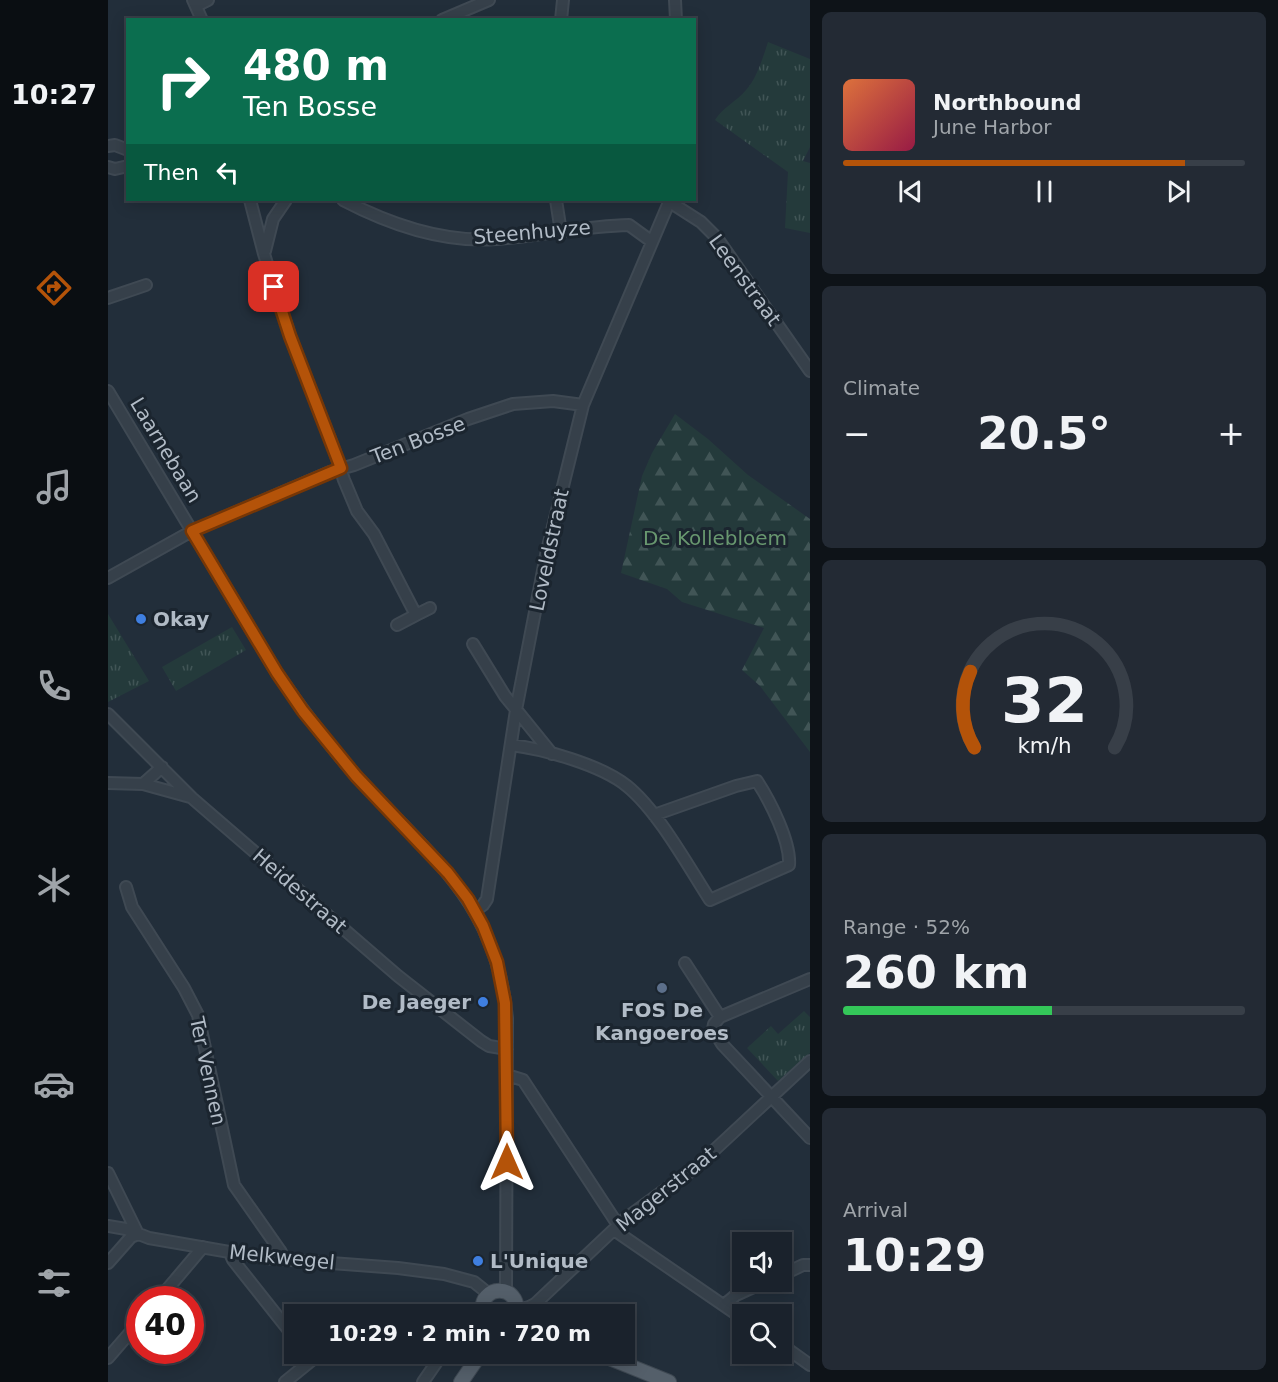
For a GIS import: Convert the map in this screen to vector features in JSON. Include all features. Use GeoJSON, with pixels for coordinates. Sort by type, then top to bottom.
{"type":"FeatureCollection","features":[{"type":"Feature","properties":{"kind":"main road"},"geometry":{"type":"LineString","coordinates":[[483,1304],[489,1294],[501,1290],[514,1299],[515,1304]]}},
{"type":"Feature","properties":{"kind":"main road"},"geometry":{"type":"LineString","coordinates":[[461,1382],[473,1364]]}},
{"type":"Feature","properties":{"kind":"main road"},"geometry":{"type":"LineString","coordinates":[[624,1364],[669,1382]]}},
{"type":"Feature","properties":{"kind":"street"},"geometry":{"type":"LineString","coordinates":[[201,18],[194,3],[208,0]]}},
{"type":"Feature","properties":{"kind":"street"},"geometry":{"type":"LineString","coordinates":[[447,18],[489,0]]}},
{"type":"Feature","properties":{"kind":"street"},"geometry":{"type":"LineString","coordinates":[[561,18],[563,0]]}},
{"type":"Feature","properties":{"kind":"street"},"geometry":{"type":"LineString","coordinates":[[675,0],[676,18]]}},
{"type":"Feature","properties":{"kind":"street"},"geometry":{"type":"LineString","coordinates":[[108,146],[115,145],[126,149]]}},
{"type":"Feature","properties":{"kind":"street"},"geometry":{"type":"LineString","coordinates":[[108,167],[115,169],[126,166]]}},
{"type":"Feature","properties":{"kind":"street"},"geometry":{"type":"LineString","coordinates":[[250,201],[290,336],[357,511],[374,534],[416,615]]}},
{"type":"Feature","properties":{"kind":"street"},"geometry":{"type":"LineString","coordinates":[[264,254],[273,219],[285,201]]}},
{"type":"Feature","properties":{"kind":"street","name":"Steenhuyze"},"geometry":{"type":"LineString","coordinates":[[345,201],[390,222],[438,235],[494,240],[629,225],[651,241]]}},
{"type":"Feature","properties":{"kind":"street"},"geometry":{"type":"LineString","coordinates":[[556,201],[561,232]]}},
{"type":"Feature","properties":{"kind":"street","name":"Loveldstraat"},"geometry":{"type":"LineString","coordinates":[[475,911],[483,905],[487,898],[516,710],[546,555],[583,405],[669,201]]}},
{"type":"Feature","properties":{"kind":"street","name":"Leenstraat"},"geometry":{"type":"LineString","coordinates":[[671,201],[701,222],[717,238],[810,371]]}},
{"type":"Feature","properties":{"kind":"street"},"geometry":{"type":"LineString","coordinates":[[108,298],[146,285]]}},
{"type":"Feature","properties":{"kind":"street","name":"Laarnebaan"},"geometry":{"type":"LineString","coordinates":[[108,391],[272,666],[303,711],[356,776],[448,873],[475,911],[491,944],[500,973],[505,1003],[507,1049],[506,1292]]}},
{"type":"Feature","properties":{"kind":"street","name":"Ten Bosse"},"geometry":{"type":"LineString","coordinates":[[108,578],[192,531],[341,468],[354,465],[468,419],[513,404],[553,402],[583,405]]}},
{"type":"Feature","properties":{"kind":"street"},"geometry":{"type":"LineString","coordinates":[[398,625],[430,608]]}},
{"type":"Feature","properties":{"kind":"street"},"geometry":{"type":"LineString","coordinates":[[473,644],[505,696],[553,754]]}},
{"type":"Feature","properties":{"kind":"street","name":"Heidestraat"},"geometry":{"type":"LineString","coordinates":[[108,714],[192,798],[432,1004],[489,1046],[507,1049]]}},
{"type":"Feature","properties":{"kind":"street"},"geometry":{"type":"LineString","coordinates":[[511,745],[553,754],[612,776],[627,786],[654,815],[711,900],[789,865],[788,847],[766,795],[757,781],[736,786],[654,815]]}},
{"type":"Feature","properties":{"kind":"street"},"geometry":{"type":"LineString","coordinates":[[143,784],[162,767]]}},
{"type":"Feature","properties":{"kind":"street"},"geometry":{"type":"LineString","coordinates":[[108,783],[143,784],[192,798]]}},
{"type":"Feature","properties":{"kind":"street","name":"Ter Vennen"},"geometry":{"type":"LineString","coordinates":[[126,887],[132,907],[184,988],[198,1015],[234,1185],[281,1252],[281,1258]]}},
{"type":"Feature","properties":{"kind":"street"},"geometry":{"type":"LineString","coordinates":[[685,963],[720,1017]]}},
{"type":"Feature","properties":{"kind":"street"},"geometry":{"type":"LineString","coordinates":[[810,979],[720,1017],[713,1029],[722,1044],[810,1138]]}},
{"type":"Feature","properties":{"kind":"street","name":"Magerstraat"},"geometry":{"type":"LineString","coordinates":[[535,1304],[616,1227],[694,1169],[810,1061]]}},
{"type":"Feature","properties":{"kind":"street"},"geometry":{"type":"LineString","coordinates":[[507,1075],[518,1077],[527,1085],[616,1227],[732,1311]]}},
{"type":"Feature","properties":{"kind":"street"},"geometry":{"type":"LineString","coordinates":[[108,1173],[138,1234],[131,1237],[108,1263]]}},
{"type":"Feature","properties":{"kind":"street","name":"Melkwegel"},"geometry":{"type":"LineString","coordinates":[[108,1226],[126,1229],[149,1238],[203,1246],[230,1253],[444,1274],[474,1282],[489,1294]]}},
{"type":"Feature","properties":{"kind":"street"},"geometry":{"type":"LineString","coordinates":[[170,1286],[203,1246]]}},
{"type":"Feature","properties":{"kind":"street"},"geometry":{"type":"LineString","coordinates":[[230,1253],[233,1260],[284,1324]]}},
{"type":"Feature","properties":{"kind":"street"},"geometry":{"type":"LineString","coordinates":[[792,1270],[803,1265],[810,1265]]}},
{"type":"Feature","properties":{"kind":"street"},"geometry":{"type":"LineString","coordinates":[[724,1305],[743,1292]]}},
{"type":"Feature","properties":{"kind":"street"},"geometry":{"type":"LineString","coordinates":[[108,1358],[126,1337]]}},
{"type":"Feature","properties":{"kind":"street"},"geometry":{"type":"LineString","coordinates":[[792,1352],[810,1365]]}},
{"type":"Feature","properties":{"kind":"street"},"geometry":{"type":"LineString","coordinates":[[285,1382],[307,1364]]}},
{"type":"Feature","properties":{"kind":"street"},"geometry":{"type":"LineString","coordinates":[[423,1382],[435,1364]]}},
{"type":"Feature","properties":{"kind":"green space"},"geometry":{"type":"Polygon","coordinates":[[[768,42],[810,59],[810,147],[803,161],[810,163],[810,233],[785,228],[788,172],[715,120],[750,85],[768,42]]]}},
{"type":"Feature","properties":{"kind":"green space","name":"De Kollebloem"},"geometry":{"type":"Polygon","coordinates":[[[675,414],[708,439],[748,475],[810,519],[810,752],[760,686],[742,670],[764,628],[682,602],[667,589],[621,573],[642,476],[652,453],[675,414]]]}},
{"type":"Feature","properties":{"kind":"green space"},"geometry":{"type":"Polygon","coordinates":[[[108,614],[149,681],[108,702],[108,614]]]}},
{"type":"Feature","properties":{"kind":"green space"},"geometry":{"type":"Polygon","coordinates":[[[232,627],[246,650],[176,691],[162,667],[232,627]]]}},
{"type":"Feature","properties":{"kind":"green space"},"geometry":{"type":"Polygon","coordinates":[[[804,1011],[810,1017],[810,1053],[778,1081],[747,1048],[771,1026],[778,1034],[804,1011]]]}},
{"type":"Feature","properties":{"kind":"place","name":"Okay"},"geometry":{"type":"Point","coordinates":[141,619]}},
{"type":"Feature","properties":{"kind":"place","name":"FOS De Kangoeroes"},"geometry":{"type":"Point","coordinates":[662,988]}},
{"type":"Feature","properties":{"kind":"place","name":"De Jaeger"},"geometry":{"type":"Point","coordinates":[483,1002]}},
{"type":"Feature","properties":{"kind":"place","name":"L'Unique"},"geometry":{"type":"Point","coordinates":[478,1261]}},
{"type":"Feature","properties":{"kind":"route"},"geometry":{"type":"LineString","coordinates":[[274,287],[290,336],[341,468],[192,531],[277,673],[303,711],[356,776],[448,873],[468,899],[483,926],[497,962],[505,1003],[507,1162]]}}]}
